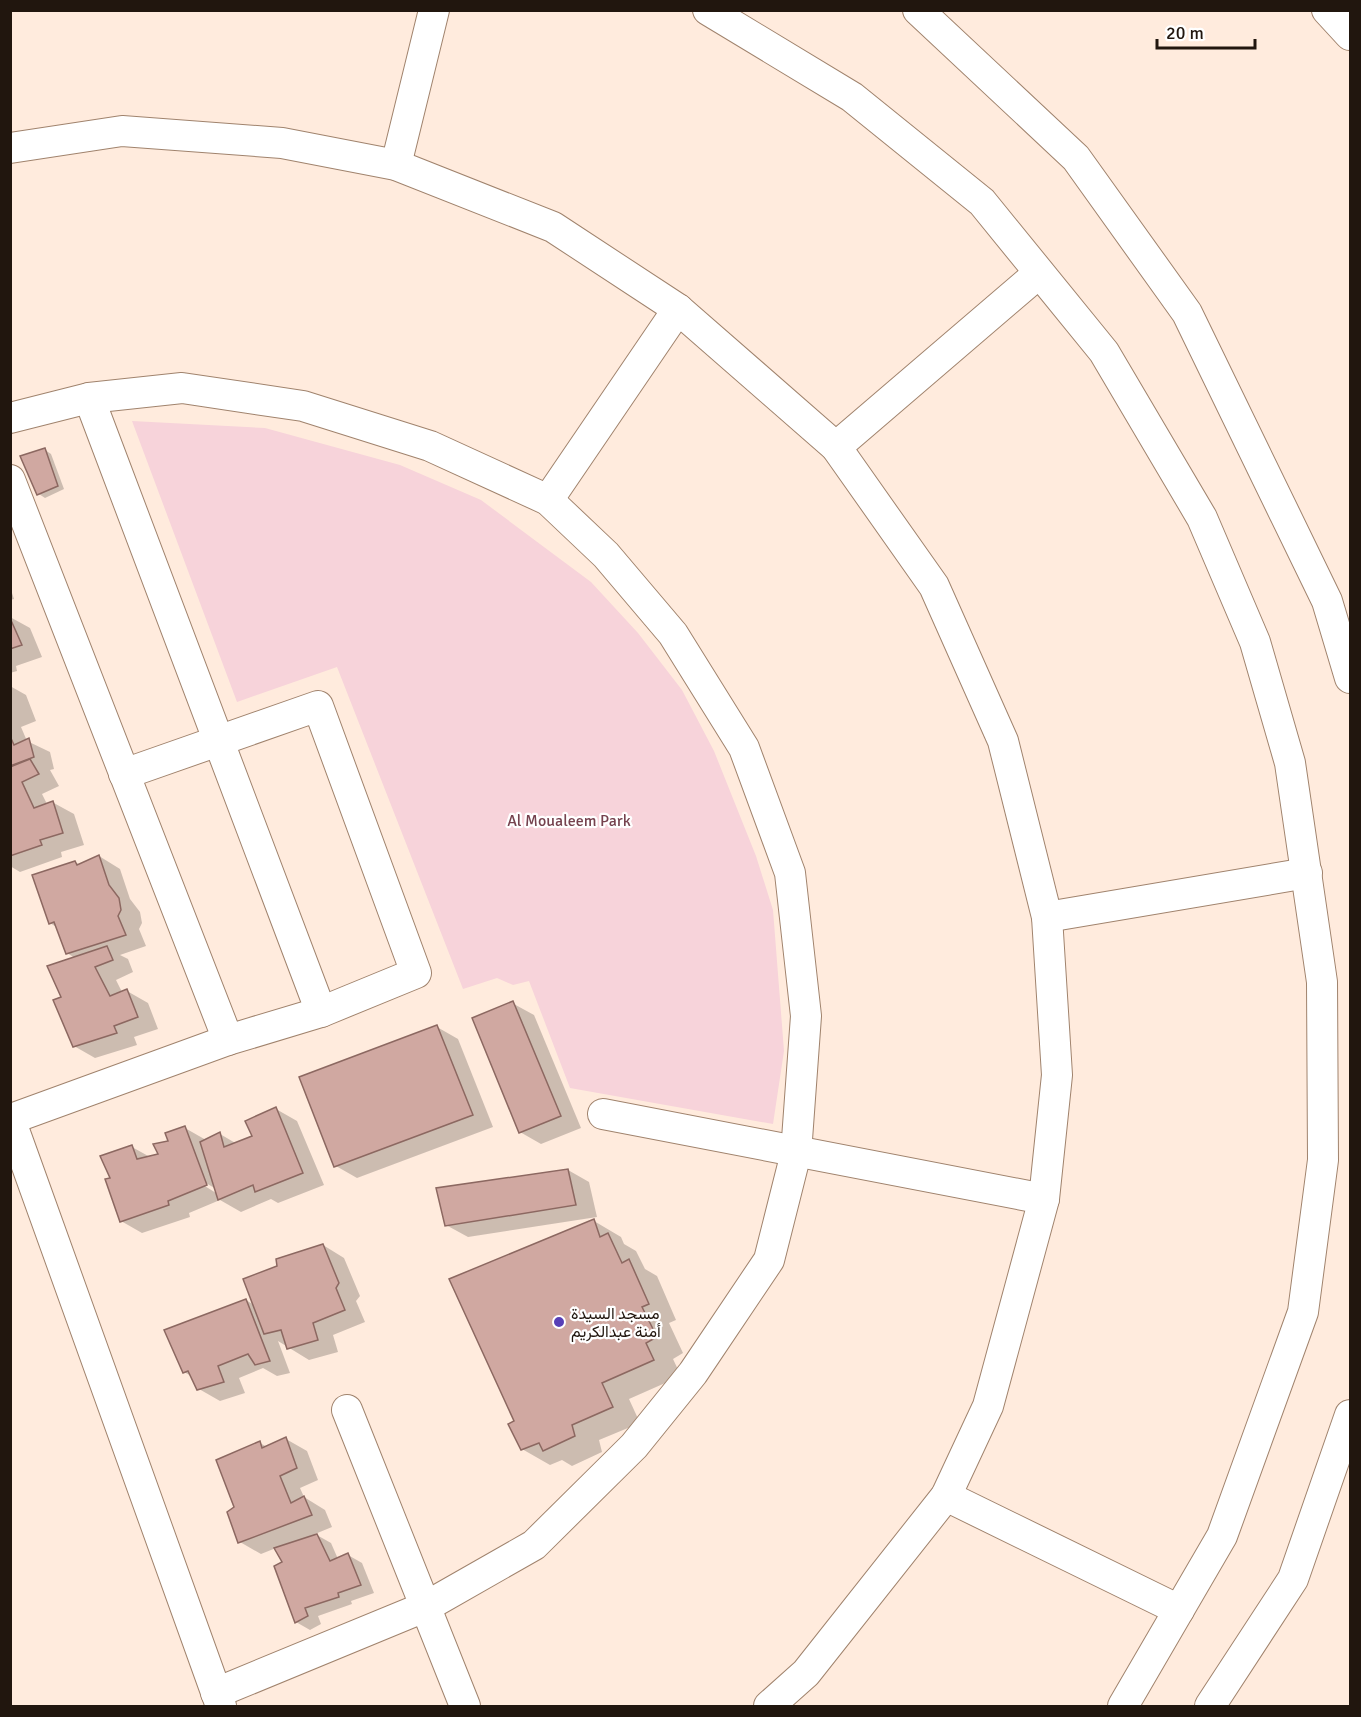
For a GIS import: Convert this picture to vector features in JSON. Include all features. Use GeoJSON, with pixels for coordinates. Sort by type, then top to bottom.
{"type":"FeatureCollection","features":[{"type":"Feature","properties":{"kind":"street"},"geometry":{"type":"LineString","coordinates":[[396,165],[434,10]]}},
{"type":"Feature","properties":{"kind":"street"},"geometry":{"type":"LineString","coordinates":[[708,10],[852,97],[982,202],[1104,352],[1203,518],[1256,642],[1290,763],[1322,982],[1323,1160],[1303,1312],[1222,1536],[1123,1707]]}},
{"type":"Feature","properties":{"kind":"street"},"geometry":{"type":"LineString","coordinates":[[918,10],[1076,158],[1187,313],[1327,601],[1350,678]]}},
{"type":"Feature","properties":{"kind":"street"},"geometry":{"type":"LineString","coordinates":[[1327,10],[1350,35]]}},
{"type":"Feature","properties":{"kind":"street"},"geometry":{"type":"LineString","coordinates":[[10,148],[122,131],[282,143],[396,165],[553,227],[678,309],[836,447],[934,586],[1003,741],[1047,917],[1057,1075],[1044,1199],[988,1406],[946,1496],[806,1673],[769,1707]]}},
{"type":"Feature","properties":{"kind":"street"},"geometry":{"type":"LineString","coordinates":[[836,447],[1039,273]]}},
{"type":"Feature","properties":{"kind":"street"},"geometry":{"type":"LineString","coordinates":[[548,500],[678,309]]}},
{"type":"Feature","properties":{"kind":"street"},"geometry":{"type":"LineString","coordinates":[[10,418],[89,398],[182,388],[303,406],[430,446],[548,500],[606,555],[673,634],[744,748],[790,873],[806,1016],[796,1153],[769,1260],[693,1373],[634,1446],[534,1545],[427,1606],[219,1700],[10,1119],[228,1040],[321,1012],[416,974],[318,706],[124,774]]}},
{"type":"Feature","properties":{"kind":"street"},"geometry":{"type":"LineString","coordinates":[[89,398],[321,1012]]}},
{"type":"Feature","properties":{"kind":"street"},"geometry":{"type":"LineString","coordinates":[[10,480],[228,1040]]}},
{"type":"Feature","properties":{"kind":"street"},"geometry":{"type":"LineString","coordinates":[[1047,917],[1307,873]]}},
{"type":"Feature","properties":{"kind":"street"},"geometry":{"type":"LineString","coordinates":[[603,1114],[1044,1199]]}},
{"type":"Feature","properties":{"kind":"street"},"geometry":{"type":"LineString","coordinates":[[347,1410],[427,1606],[465,1707]]}},
{"type":"Feature","properties":{"kind":"street"},"geometry":{"type":"LineString","coordinates":[[1210,1707],[1293,1579],[1350,1415]]}},
{"type":"Feature","properties":{"kind":"street"},"geometry":{"type":"LineString","coordinates":[[946,1496],[1179,1610]]}},
{"type":"Feature","properties":{"kind":"green space","name":"Al Moualeem Park"},"geometry":{"type":"Polygon","coordinates":[[[132,421],[265,428],[400,465],[481,500],[591,582],[638,633],[682,690],[714,751],[756,856],[773,910],[784,1051],[773,1124],[570,1088],[529,981],[513,985],[497,978],[463,989],[337,667],[237,702],[132,421]]]}},
{"type":"Feature","properties":{"kind":"building"},"geometry":{"type":"Polygon","coordinates":[[[45,448],[58,486],[37,495],[20,456],[45,448]]]}},
{"type":"Feature","properties":{"kind":"building"},"geometry":{"type":"Polygon","coordinates":[[[10,618],[22,645],[10,649],[10,618]]]}},
{"type":"Feature","properties":{"kind":"building"},"geometry":{"type":"Polygon","coordinates":[[[10,736],[14,745],[29,738],[34,757],[10,766],[10,736]]]}},
{"type":"Feature","properties":{"kind":"building"},"geometry":{"type":"Polygon","coordinates":[[[30,759],[39,774],[22,782],[34,808],[53,801],[63,833],[40,840],[42,845],[10,856],[10,767],[30,759]]]}},
{"type":"Feature","properties":{"kind":"building"},"geometry":{"type":"Polygon","coordinates":[[[99,855],[109,885],[119,898],[121,910],[118,916],[126,935],[66,954],[54,922],[49,924],[32,875],[75,861],[77,865],[99,855]]]}},
{"type":"Feature","properties":{"kind":"building"},"geometry":{"type":"Polygon","coordinates":[[[107,946],[113,960],[95,967],[110,996],[127,989],[138,1017],[114,1026],[117,1033],[73,1047],[53,1000],[61,997],[47,966],[107,946]]]}},
{"type":"Feature","properties":{"kind":"building"},"geometry":{"type":"Polygon","coordinates":[[[513,1001],[561,1116],[519,1133],[472,1018],[513,1001]]]}},
{"type":"Feature","properties":{"kind":"building"},"geometry":{"type":"Polygon","coordinates":[[[437,1025],[473,1115],[334,1167],[299,1077],[437,1025]]]}},
{"type":"Feature","properties":{"kind":"building"},"geometry":{"type":"Polygon","coordinates":[[[276,1107],[303,1173],[255,1192],[253,1185],[218,1200],[200,1142],[220,1132],[224,1147],[252,1136],[245,1121],[276,1107]]]}},
{"type":"Feature","properties":{"kind":"building"},"geometry":{"type":"Polygon","coordinates":[[[185,1126],[207,1185],[168,1201],[169,1205],[120,1222],[105,1179],[110,1178],[100,1156],[132,1145],[137,1159],[158,1154],[153,1144],[168,1141],[165,1133],[185,1126]]]}},
{"type":"Feature","properties":{"kind":"building"},"geometry":{"type":"Polygon","coordinates":[[[568,1169],[576,1205],[445,1226],[436,1188],[568,1169]]]}},
{"type":"Feature","properties":{"kind":"building","name":"مسجد السيدة أمنة عبدالكريم"},"geometry":{"type":"Polygon","coordinates":[[[594,1219],[600,1237],[608,1233],[622,1263],[629,1259],[649,1304],[642,1307],[657,1337],[646,1343],[654,1360],[602,1383],[613,1407],[572,1425],[575,1436],[543,1451],[539,1443],[521,1450],[508,1424],[514,1421],[449,1279],[594,1219]]]}},
{"type":"Feature","properties":{"kind":"building"},"geometry":{"type":"Polygon","coordinates":[[[323,1244],[339,1283],[336,1288],[345,1310],[313,1323],[318,1340],[287,1349],[281,1330],[264,1334],[243,1279],[277,1266],[276,1259],[323,1244]]]}},
{"type":"Feature","properties":{"kind":"building"},"geometry":{"type":"Polygon","coordinates":[[[246,1299],[270,1361],[255,1365],[248,1354],[218,1366],[224,1382],[197,1390],[188,1371],[183,1373],[164,1330],[246,1299]]]}},
{"type":"Feature","properties":{"kind":"building"},"geometry":{"type":"Polygon","coordinates":[[[286,1437],[297,1468],[280,1476],[291,1503],[304,1496],[312,1515],[238,1543],[227,1512],[234,1507],[216,1460],[260,1441],[262,1448],[286,1437]]]}},
{"type":"Feature","properties":{"kind":"building"},"geometry":{"type":"Polygon","coordinates":[[[317,1534],[330,1561],[348,1553],[361,1585],[338,1593],[339,1597],[305,1608],[308,1616],[295,1623],[274,1566],[282,1562],[274,1548],[317,1534]]]}},
{"type":"Feature","properties":{"kind":"place","name":"مسجد السيدة أمنة عبدالكريم"},"geometry":{"type":"Point","coordinates":[559,1322]}}]}
